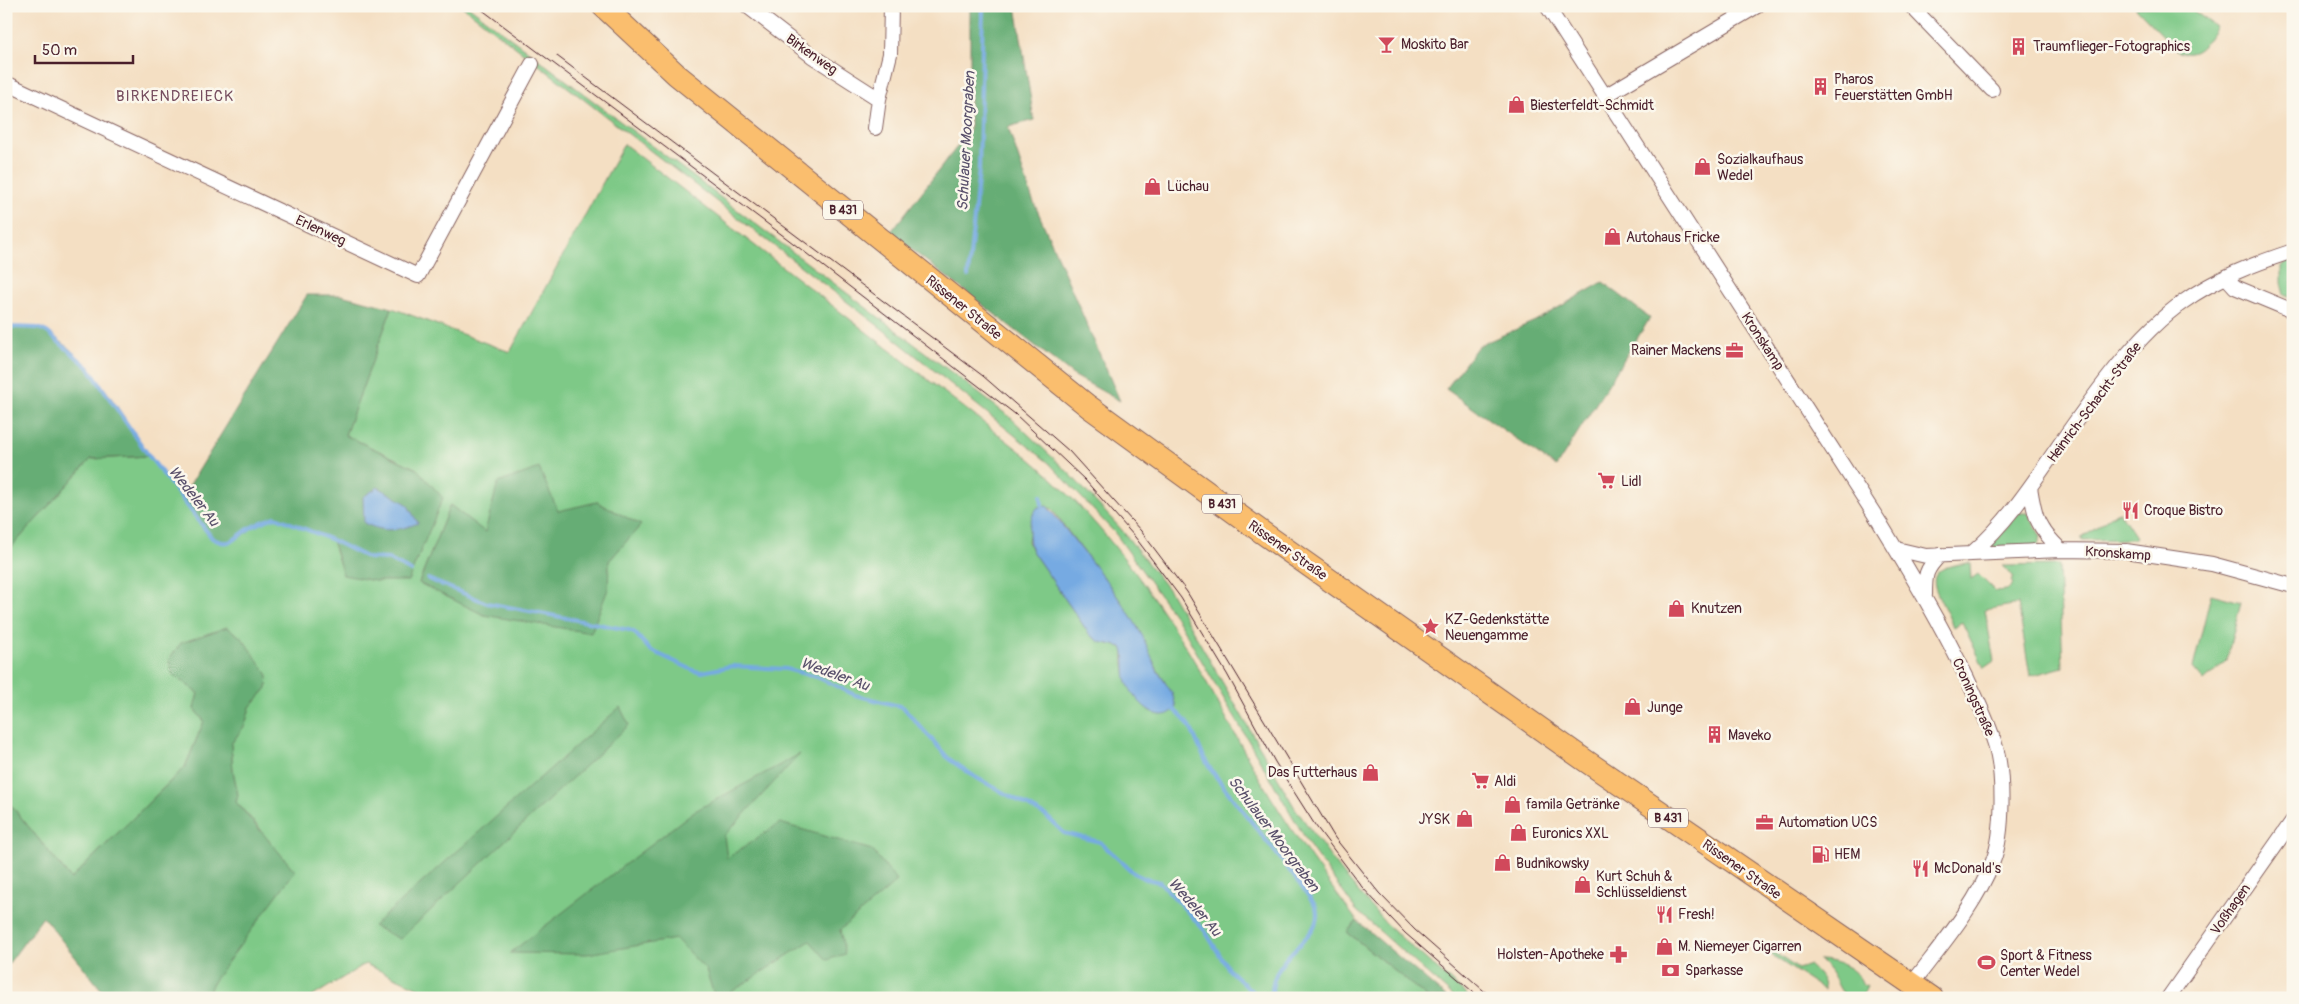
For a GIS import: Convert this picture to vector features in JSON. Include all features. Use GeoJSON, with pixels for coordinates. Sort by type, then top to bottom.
{"type":"FeatureCollection","features":[{"type":"Feature","properties":{"kind":"main road","name":"Rissener Straße"},"geometry":{"type":"LineString","coordinates":[[603,6],[692,87],[1088,406],[1255,528],[1586,761],[1932,998]]}},
{"type":"Feature","properties":{"kind":"street","name":"Birkenweg"},"geometry":{"type":"LineString","coordinates":[[747,6],[812,56],[879,98]]}},
{"type":"Feature","properties":{"kind":"street"},"geometry":{"type":"LineString","coordinates":[[875,128],[879,98],[890,54],[891,6]]}},
{"type":"Feature","properties":{"kind":"street","name":"Kronskamp"},"geometry":{"type":"LineString","coordinates":[[1547,6],[1896,549],[1926,556],[2061,550],[2126,551],[2212,564],[2293,586]]}},
{"type":"Feature","properties":{"kind":"street"},"geometry":{"type":"LineString","coordinates":[[1605,96],[1756,6]]}},
{"type":"Feature","properties":{"kind":"street"},"geometry":{"type":"LineString","coordinates":[[1911,6],[1992,90]]}},
{"type":"Feature","properties":{"kind":"street","name":"Erlenweg"},"geometry":{"type":"LineString","coordinates":[[6,83],[418,276],[532,64]]}},
{"type":"Feature","properties":{"kind":"street","name":"Heinrich-Schacht-Straße"},"geometry":{"type":"LineString","coordinates":[[1972,553],[1990,537],[2030,487],[2070,429],[2142,338],[2183,302],[2226,277],[2293,251]]}},
{"type":"Feature","properties":{"kind":"street"},"geometry":{"type":"LineString","coordinates":[[2226,277],[2235,287],[2293,311]]}},
{"type":"Feature","properties":{"kind":"street"},"geometry":{"type":"LineString","coordinates":[[2030,487],[2034,517],[2045,535],[2061,550]]}},
{"type":"Feature","properties":{"kind":"street","name":"Croningstraße"},"geometry":{"type":"LineString","coordinates":[[1896,549],[1924,596],[1981,707],[1996,746],[2001,790],[2000,824],[1994,859],[1980,890],[1912,984]]}},
{"type":"Feature","properties":{"kind":"street"},"geometry":{"type":"LineString","coordinates":[[1924,596],[1925,574],[1930,565],[1940,555]]}},
{"type":"Feature","properties":{"kind":"street","name":"Voßhagen"},"geometry":{"type":"LineString","coordinates":[[2168,998],[2293,820]]}},
{"type":"Feature","properties":{"kind":"green space"},"geometry":{"type":"Polygon","coordinates":[[[462,6],[468,6],[1011,418],[1069,473],[1121,529],[1171,593],[1295,808],[1339,869],[1386,924],[1470,998],[1455,998],[1356,910],[1311,848],[1179,622],[1115,533],[1049,463],[885,331],[462,6]]]}},
{"type":"Feature","properties":{"kind":"green space"},"geometry":{"type":"Polygon","coordinates":[[[970,6],[1016,6],[1034,120],[1008,127],[1032,198],[1120,401],[1073,375],[890,233],[970,130],[970,6]]]}},
{"type":"Feature","properties":{"kind":"green space"},"geometry":{"type":"Polygon","coordinates":[[[2187,6],[2216,27],[2201,47],[2192,53],[2179,52],[2135,7],[2187,6]]]}},
{"type":"Feature","properties":{"kind":"green space"},"geometry":{"type":"Polygon","coordinates":[[[624,144],[1029,458],[1070,496],[1108,538],[1175,630],[1200,670],[1279,810],[1311,859],[1357,921],[1347,932],[1428,998],[441,998],[365,964],[310,998],[207,998],[262,831],[236,802],[238,795],[233,771],[231,744],[245,725],[250,707],[267,688],[227,627],[205,637],[173,674],[198,693],[194,709],[204,721],[185,767],[71,879],[6,799],[6,553],[91,459],[149,456],[208,535],[236,540],[262,521],[280,518],[332,540],[343,575],[417,469],[345,435],[392,308],[510,352],[624,144]],[[597,502],[485,533],[450,505],[419,583],[608,589],[609,561],[640,525],[597,502]],[[1051,508],[1034,511],[1028,541],[1032,551],[1090,635],[1100,642],[1122,647],[1125,671],[1129,684],[1136,696],[1151,712],[1165,682],[1131,617],[1051,508]]]}},
{"type":"Feature","properties":{"kind":"green space"},"geometry":{"type":"Polygon","coordinates":[[[2290,259],[2293,259],[2293,297],[2284,295],[2281,283],[2281,266],[2290,259]]]}},
{"type":"Feature","properties":{"kind":"green space"},"geometry":{"type":"Polygon","coordinates":[[[1603,282],[1650,318],[1556,467],[1446,389],[1478,346],[1535,321],[1603,282]]]}},
{"type":"Feature","properties":{"kind":"green space"},"geometry":{"type":"Polygon","coordinates":[[[307,295],[341,295],[392,308],[345,435],[417,469],[443,498],[408,581],[375,581],[343,575],[332,540],[280,518],[265,520],[238,539],[223,543],[208,535],[181,499],[307,295]]]}},
{"type":"Feature","properties":{"kind":"green space"},"geometry":{"type":"Polygon","coordinates":[[[6,323],[11,326],[36,328],[46,332],[62,342],[77,355],[104,388],[149,456],[91,459],[6,553],[6,323]]]}},
{"type":"Feature","properties":{"kind":"green space"},"geometry":{"type":"Polygon","coordinates":[[[539,468],[558,511],[597,502],[641,525],[609,561],[608,589],[591,633],[484,615],[419,583],[450,505],[485,532],[498,483],[539,468]]]}},
{"type":"Feature","properties":{"kind":"green space"},"geometry":{"type":"Polygon","coordinates":[[[2119,511],[2136,537],[2134,539],[2082,540],[2082,537],[2119,511]]]}},
{"type":"Feature","properties":{"kind":"green space"},"geometry":{"type":"Polygon","coordinates":[[[2019,513],[2028,513],[2041,537],[2037,546],[1991,547],[2019,513]]]}},
{"type":"Feature","properties":{"kind":"green space"},"geometry":{"type":"Polygon","coordinates":[[[1970,563],[1971,579],[1978,574],[1995,591],[2007,590],[2013,584],[2011,581],[2014,577],[2002,566],[2059,565],[2063,667],[2030,676],[2018,604],[1985,610],[1994,661],[1984,668],[1962,622],[1953,627],[1934,584],[1935,576],[1941,570],[1970,563]]]}},
{"type":"Feature","properties":{"kind":"green space"},"geometry":{"type":"Polygon","coordinates":[[[2211,594],[2241,602],[2226,661],[2204,681],[2193,668],[2211,594]]]}},
{"type":"Feature","properties":{"kind":"green space"},"geometry":{"type":"Polygon","coordinates":[[[227,627],[242,638],[268,675],[267,688],[250,707],[245,725],[231,744],[233,771],[238,795],[236,802],[295,871],[213,982],[207,998],[108,998],[43,917],[6,967],[6,799],[71,879],[185,767],[204,721],[194,709],[198,693],[172,674],[169,659],[181,643],[227,627]]]}},
{"type":"Feature","properties":{"kind":"green space"},"geometry":{"type":"Polygon","coordinates":[[[620,707],[629,725],[400,939],[373,926],[620,707]]]}},
{"type":"Feature","properties":{"kind":"green space"},"geometry":{"type":"Polygon","coordinates":[[[800,754],[724,836],[727,858],[780,823],[872,850],[897,881],[840,930],[845,954],[827,960],[810,941],[722,998],[715,998],[706,970],[676,939],[587,954],[510,953],[693,812],[800,754]]]}},
{"type":"Feature","properties":{"kind":"green space"},"geometry":{"type":"Polygon","coordinates":[[[1357,921],[1447,998],[1428,998],[1347,932],[1357,921]]]}},
{"type":"Feature","properties":{"kind":"green space"},"geometry":{"type":"Polygon","coordinates":[[[1772,951],[1798,969],[1809,965],[1818,973],[1824,990],[1770,954],[1772,951]]]}},
{"type":"Feature","properties":{"kind":"green space"},"geometry":{"type":"Polygon","coordinates":[[[1818,960],[1832,961],[1851,969],[1863,985],[1867,985],[1862,997],[1854,998],[1845,994],[1830,971],[1818,960]]]}},
{"type":"Feature","properties":{"kind":"water"},"geometry":{"type":"Polygon","coordinates":[[[378,487],[407,504],[418,523],[404,528],[384,530],[364,523],[363,497],[378,487]]]}},
{"type":"Feature","properties":{"kind":"water"},"geometry":{"type":"Polygon","coordinates":[[[1047,506],[1105,579],[1131,616],[1143,637],[1157,670],[1172,693],[1176,707],[1170,713],[1163,715],[1155,713],[1135,696],[1127,682],[1122,647],[1100,642],[1090,635],[1032,551],[1029,540],[1030,522],[1038,507],[1047,506]]]}},
{"type":"Feature","properties":{"kind":"waterway","name":"Schulauer Moorgraben"},"geometry":{"type":"LineString","coordinates":[[968,276],[979,169],[983,6]]}},
{"type":"Feature","properties":{"kind":"waterway","name":"Wedeler Au"},"geometry":{"type":"LineString","coordinates":[[6,323],[12,327],[38,328],[47,332],[88,367],[149,456],[212,538],[228,542],[250,528],[276,517],[332,540],[368,558],[388,559],[411,571]]}},
{"type":"Feature","properties":{"kind":"waterway"},"geometry":{"type":"LineString","coordinates":[[1041,496],[1042,505]]}},
{"type":"Feature","properties":{"kind":"waterway","name":"Wedeler Au"},"geometry":{"type":"LineString","coordinates":[[428,579],[487,603],[629,630],[634,632],[650,650],[695,671],[702,672],[732,666],[786,669],[817,677],[855,695],[903,707],[949,759],[975,777],[1046,816],[1064,833],[1100,842],[1135,874],[1160,882],[1205,931],[1229,970],[1259,998]]}},
{"type":"Feature","properties":{"kind":"waterway","name":"Schulauer Moorgraben"},"geometry":{"type":"LineString","coordinates":[[1174,710],[1188,724],[1206,763],[1316,907],[1317,919],[1312,929],[1279,968],[1273,982],[1272,998]]}},
{"type":"Feature","properties":{"kind":"tram line"},"geometry":{"type":"LineString","coordinates":[[477,6],[789,240],[1015,414],[1085,480],[1135,537],[1181,598],[1227,674],[1275,762],[1315,825],[1362,887],[1405,933],[1480,998]]}},
{"type":"Feature","properties":{"kind":"tram line"},"geometry":{"type":"LineString","coordinates":[[557,56],[983,376],[1069,451],[1141,531],[1187,592],[1335,838],[1379,893],[1415,930],[1492,998]]}},
{"type":"Feature","properties":{"kind":"place","name":"Moskito Bar"},"geometry":{"type":"Point","coordinates":[1387,44]}},
{"type":"Feature","properties":{"kind":"place","name":"Traumflieger-Fotographics"},"geometry":{"type":"Point","coordinates":[2019,46]}},
{"type":"Feature","properties":{"kind":"place","name":"Pharos Feuerstätten GmbH"},"geometry":{"type":"Point","coordinates":[1820,87]}},
{"type":"Feature","properties":{"kind":"place","name":"Biesterfeldt-Schmidt"},"geometry":{"type":"Point","coordinates":[1516,105]}},
{"type":"Feature","properties":{"kind":"place","name":"Sozialkaufhaus Wedel"},"geometry":{"type":"Point","coordinates":[1703,167]}},
{"type":"Feature","properties":{"kind":"place","name":"Lüchau"},"geometry":{"type":"Point","coordinates":[1153,186]}},
{"type":"Feature","properties":{"kind":"place","name":"Autohaus Fricke"},"geometry":{"type":"Point","coordinates":[1612,237]}},
{"type":"Feature","properties":{"kind":"place","name":"Rainer Mackens"},"geometry":{"type":"Point","coordinates":[1735,350]}},
{"type":"Feature","properties":{"kind":"place","name":"Lidl"},"geometry":{"type":"Point","coordinates":[1607,481]}},
{"type":"Feature","properties":{"kind":"place","name":"Croque Bistro"},"geometry":{"type":"Point","coordinates":[2130,510]}},
{"type":"Feature","properties":{"kind":"place","name":"Knutzen"},"geometry":{"type":"Point","coordinates":[1677,608]}},
{"type":"Feature","properties":{"kind":"place","name":"KZ-Gedenkstätte Neuengamme"},"geometry":{"type":"Point","coordinates":[1431,627]}},
{"type":"Feature","properties":{"kind":"place","name":"Junge"},"geometry":{"type":"Point","coordinates":[1633,707]}},
{"type":"Feature","properties":{"kind":"place","name":"Maveko"},"geometry":{"type":"Point","coordinates":[1714,735]}},
{"type":"Feature","properties":{"kind":"place","name":"Das Futterhaus"},"geometry":{"type":"Point","coordinates":[1371,772]}},
{"type":"Feature","properties":{"kind":"place","name":"Aldi"},"geometry":{"type":"Point","coordinates":[1480,781]}},
{"type":"Feature","properties":{"kind":"place","name":"famila Getränke"},"geometry":{"type":"Point","coordinates":[1512,804]}},
{"type":"Feature","properties":{"kind":"place","name":"JYSK"},"geometry":{"type":"Point","coordinates":[1464,819]}},
{"type":"Feature","properties":{"kind":"place","name":"Automation UCS"},"geometry":{"type":"Point","coordinates":[1764,822]}},
{"type":"Feature","properties":{"kind":"place","name":"Euronics XXL"},"geometry":{"type":"Point","coordinates":[1518,833]}},
{"type":"Feature","properties":{"kind":"place","name":"HEM"},"geometry":{"type":"Point","coordinates":[1820,854]}},
{"type":"Feature","properties":{"kind":"place","name":"Budnikowsky"},"geometry":{"type":"Point","coordinates":[1502,863]}},
{"type":"Feature","properties":{"kind":"place","name":"McDonald's"},"geometry":{"type":"Point","coordinates":[1920,868]}},
{"type":"Feature","properties":{"kind":"place","name":"Kurt Schuh & Schlüsseldienst"},"geometry":{"type":"Point","coordinates":[1582,884]}},
{"type":"Feature","properties":{"kind":"place","name":"Fresh!"},"geometry":{"type":"Point","coordinates":[1664,914]}},
{"type":"Feature","properties":{"kind":"place","name":"M. Niemeyer Cigarren"},"geometry":{"type":"Point","coordinates":[1664,946]}},
{"type":"Feature","properties":{"kind":"place","name":"Holsten-Apotheke"},"geometry":{"type":"Point","coordinates":[1618,954]}},
{"type":"Feature","properties":{"kind":"place","name":"Sport & Fitness Center Wedel"},"geometry":{"type":"Point","coordinates":[1986,963]}},
{"type":"Feature","properties":{"kind":"place","name":"Sparkasse"},"geometry":{"type":"Point","coordinates":[1671,970]}},
{"type":"Feature","properties":{"kind":"district","name":"BIRKENDREIECK"},"geometry":{"type":"Point","coordinates":[175,96]}}]}
